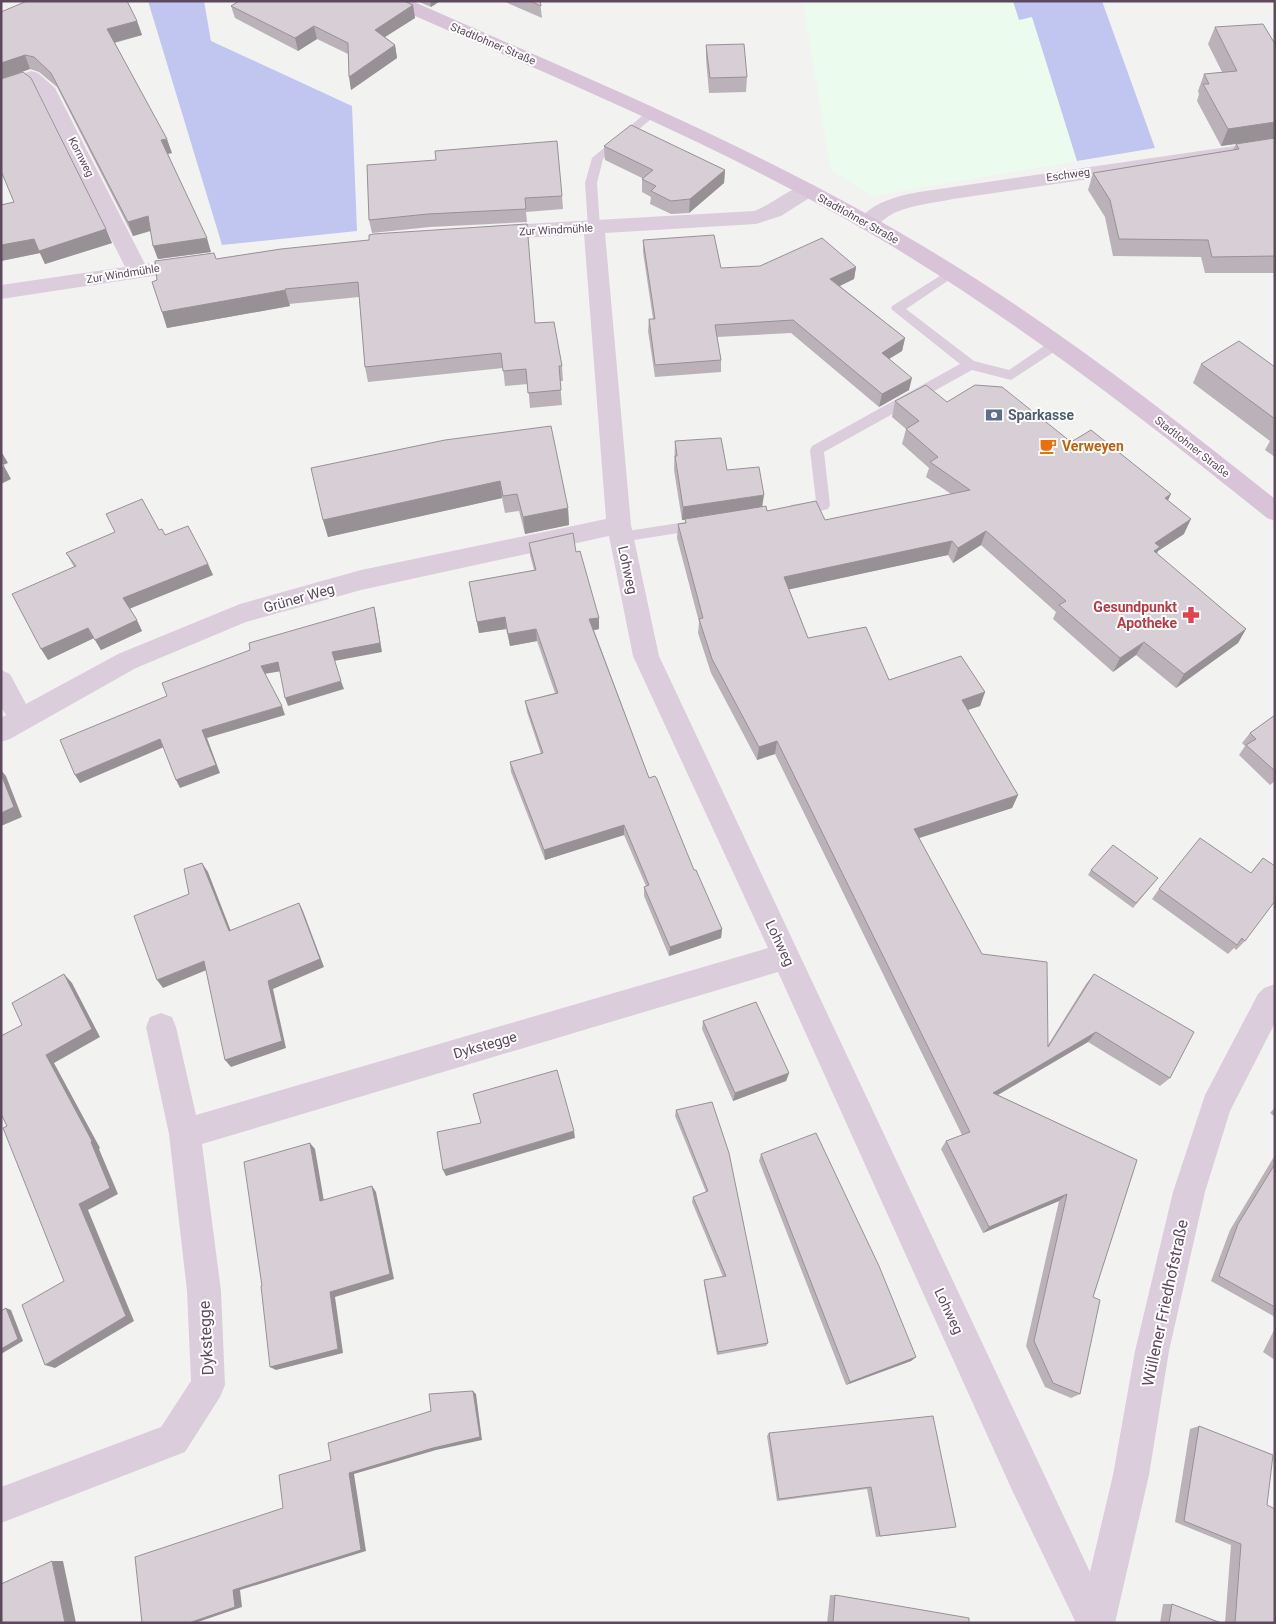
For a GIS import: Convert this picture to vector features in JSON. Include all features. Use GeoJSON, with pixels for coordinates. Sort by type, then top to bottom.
{"type":"FeatureCollection","features":[{"type":"Feature","properties":{"kind":"main road","name":"Stadtlohner Straße"},"geometry":{"type":"LineString","coordinates":[[396,1],[652,113],[735,152],[867,222],[951,273],[1100,376],[1275,512]]}},
{"type":"Feature","properties":{"kind":"street","name":"Kornweg"},"geometry":{"type":"LineString","coordinates":[[1,88],[31,77],[46,88],[138,271]]}},
{"type":"Feature","properties":{"kind":"street","name":"Eschweg"},"geometry":{"type":"LineString","coordinates":[[867,222],[885,209],[902,203],[953,193],[1275,146]]}},
{"type":"Feature","properties":{"kind":"street","name":"Zur Windmühle"},"geometry":{"type":"LineString","coordinates":[[468,234],[756,217],[774,212],[807,190]]}},
{"type":"Feature","properties":{"kind":"street","name":"Lohweg"},"geometry":{"type":"LineString","coordinates":[[594,228],[620,531],[646,656],[1025,1477],[1095,1623]]}},
{"type":"Feature","properties":{"kind":"street","name":"Zur Windmühle"},"geometry":{"type":"LineString","coordinates":[[1,292],[138,271],[213,262]]}},
{"type":"Feature","properties":{"kind":"street","name":"Grüner Weg"},"geometry":{"type":"LineString","coordinates":[[11,725],[127,661],[240,614],[361,580],[620,531]]}},
{"type":"Feature","properties":{"kind":"street"},"geometry":{"type":"LineString","coordinates":[[1,682],[11,725]]}},
{"type":"Feature","properties":{"kind":"street","name":"Dykstegge"},"geometry":{"type":"LineString","coordinates":[[185,1134],[786,956]]}},
{"type":"Feature","properties":{"kind":"street","name":"Wüllener Friedhofstraße"},"geometry":{"type":"LineString","coordinates":[[1095,1623],[1132,1475],[1152,1351],[1189,1192],[1216,1106],[1269,1004],[1275,998]]}},
{"type":"Feature","properties":{"kind":"street","name":"Dykstegge"},"geometry":{"type":"LineString","coordinates":[[1,1505],[173,1440],[208,1385],[204,1291],[185,1134],[161,1028]]}},
{"type":"Feature","properties":{"kind":"lane"},"geometry":{"type":"LineString","coordinates":[[594,228],[591,183],[598,158],[652,113]]}},
{"type":"Feature","properties":{"kind":"lane"},"geometry":{"type":"LineString","coordinates":[[951,273],[897,309],[970,365],[1011,374],[1055,345]]}},
{"type":"Feature","properties":{"kind":"lane"},"geometry":{"type":"LineString","coordinates":[[787,511],[823,505],[817,450],[970,365]]}},
{"type":"Feature","properties":{"kind":"lane"},"geometry":{"type":"LineString","coordinates":[[620,531],[710,523]]}},
{"type":"Feature","properties":{"kind":"shaded area"},"geometry":{"type":"Polygon","coordinates":[[[148,1],[204,1],[211,41],[352,106],[357,231],[222,245],[148,1]]]}},
{"type":"Feature","properties":{"kind":"shaded area"},"geometry":{"type":"Polygon","coordinates":[[[803,1],[1013,1],[1019,19],[1032,16],[1077,161],[872,196],[831,170],[803,1]]]}},
{"type":"Feature","properties":{"kind":"shaded area"},"geometry":{"type":"Polygon","coordinates":[[[1013,1],[1102,1],[1155,148],[1077,161],[1032,17],[1019,20],[1013,1]]]}},
{"type":"Feature","properties":{"kind":"building"},"geometry":{"type":"Polygon","coordinates":[[[27,1],[127,1],[137,21],[107,29],[167,139],[161,140],[207,238],[153,246],[148,216],[128,222],[51,73],[34,57],[25,55],[1,63],[1,12],[27,1]]]}},
{"type":"Feature","properties":{"kind":"building"},"geometry":{"type":"Polygon","coordinates":[[[239,1],[404,1],[413,5],[375,30],[395,45],[349,77],[348,43],[314,26],[295,38],[231,6],[239,1]]]}},
{"type":"Feature","properties":{"kind":"building"},"geometry":{"type":"Polygon","coordinates":[[[530,1],[540,1],[541,6],[530,1]]]}},
{"type":"Feature","properties":{"kind":"building"},"geometry":{"type":"Polygon","coordinates":[[[1263,24],[1275,44],[1275,122],[1228,129],[1203,84],[1209,84],[1204,74],[1237,71],[1215,27],[1263,24]]]}},
{"type":"Feature","properties":{"kind":"building"},"geometry":{"type":"Polygon","coordinates":[[[744,44],[747,77],[710,78],[706,45],[744,44]]]}},
{"type":"Feature","properties":{"kind":"building"},"geometry":{"type":"Polygon","coordinates":[[[23,72],[31,78],[106,229],[39,251],[34,239],[1,245],[1,205],[14,202],[1,171],[1,79],[23,72]]]}},
{"type":"Feature","properties":{"kind":"building"},"geometry":{"type":"Polygon","coordinates":[[[631,125],[725,170],[690,199],[671,201],[651,191],[656,186],[642,179],[653,170],[604,146],[631,125]]]}},
{"type":"Feature","properties":{"kind":"building"},"geometry":{"type":"Polygon","coordinates":[[[1275,138],[1275,256],[1212,257],[1208,240],[1119,239],[1110,200],[1093,173],[1239,149],[1236,144],[1275,138]]]}},
{"type":"Feature","properties":{"kind":"building"},"geometry":{"type":"Polygon","coordinates":[[[557,141],[562,196],[525,198],[526,209],[428,214],[369,220],[367,165],[436,160],[435,151],[557,141]]]}},
{"type":"Feature","properties":{"kind":"building"},"geometry":{"type":"Polygon","coordinates":[[[527,224],[535,323],[554,322],[562,366],[559,366],[561,390],[528,393],[526,369],[503,371],[501,353],[365,367],[358,282],[285,289],[162,312],[152,282],[157,280],[155,261],[214,253],[216,259],[281,249],[369,240],[369,235],[373,234],[527,224]]]}},
{"type":"Feature","properties":{"kind":"building"},"geometry":{"type":"Polygon","coordinates":[[[714,235],[721,268],[760,266],[822,238],[856,267],[830,279],[905,338],[882,353],[912,378],[882,394],[793,320],[715,325],[721,360],[655,365],[649,319],[655,319],[643,240],[714,235]]]}},
{"type":"Feature","properties":{"kind":"building"},"geometry":{"type":"Polygon","coordinates":[[[1239,341],[1275,367],[1275,419],[1201,364],[1239,341]]]}},
{"type":"Feature","properties":{"kind":"building"},"geometry":{"type":"Polygon","coordinates":[[[926,385],[947,402],[975,385],[1002,387],[1071,442],[1091,430],[1171,494],[1165,498],[1191,519],[1155,543],[1160,547],[1154,551],[1246,629],[1184,674],[1144,642],[1120,658],[1059,605],[1066,601],[986,531],[958,548],[952,541],[784,577],[808,638],[866,627],[889,680],[961,656],[985,692],[962,700],[1018,795],[914,829],[982,954],[1047,962],[1048,1047],[1094,974],[1194,1032],[1170,1078],[1096,1032],[993,1093],[1137,1160],[1093,1297],[1100,1300],[1080,1394],[1053,1383],[1034,1341],[1067,1194],[989,1227],[946,1141],[970,1132],[777,741],[759,747],[712,659],[699,619],[703,618],[678,524],[686,523],[685,519],[766,506],[767,511],[816,501],[825,520],[970,490],[930,462],[938,457],[906,429],[919,421],[895,401],[926,385]]]}},
{"type":"Feature","properties":{"kind":"building"},"geometry":{"type":"Polygon","coordinates":[[[551,426],[568,508],[523,517],[517,494],[503,496],[500,481],[323,520],[311,468],[445,440],[551,426]]]}},
{"type":"Feature","properties":{"kind":"building"},"geometry":{"type":"Polygon","coordinates":[[[721,438],[727,470],[759,467],[764,495],[683,507],[675,456],[677,456],[675,441],[721,438]]]}},
{"type":"Feature","properties":{"kind":"building"},"geometry":{"type":"Polygon","coordinates":[[[142,499],[159,530],[162,529],[165,535],[188,526],[208,564],[123,598],[137,620],[95,640],[88,628],[41,649],[12,594],[76,566],[66,553],[115,532],[106,514],[142,499]]]}},
{"type":"Feature","properties":{"kind":"building"},"geometry":{"type":"Polygon","coordinates":[[[573,533],[576,552],[580,551],[599,618],[589,619],[649,778],[655,776],[657,779],[694,870],[696,870],[722,929],[670,947],[644,887],[649,885],[624,825],[544,850],[510,762],[543,753],[525,701],[558,693],[536,629],[508,634],[505,617],[477,622],[469,582],[536,570],[529,543],[573,533]]]}},
{"type":"Feature","properties":{"kind":"building"},"geometry":{"type":"Polygon","coordinates":[[[374,607],[380,643],[332,652],[341,681],[285,698],[278,662],[261,666],[282,706],[202,730],[216,765],[176,780],[160,739],[75,775],[60,740],[167,696],[162,683],[250,650],[249,643],[374,607]]]}},
{"type":"Feature","properties":{"kind":"building"},"geometry":{"type":"Polygon","coordinates":[[[1275,715],[1275,771],[1246,745],[1256,739],[1250,733],[1275,715]]]}},
{"type":"Feature","properties":{"kind":"building"},"geometry":{"type":"Polygon","coordinates":[[[1,774],[14,807],[1,813],[1,774]]]}},
{"type":"Feature","properties":{"kind":"building"},"geometry":{"type":"Polygon","coordinates":[[[1200,838],[1251,873],[1263,858],[1275,866],[1275,901],[1245,941],[1242,938],[1237,945],[1159,889],[1200,838]]]}},
{"type":"Feature","properties":{"kind":"building"},"geometry":{"type":"Polygon","coordinates":[[[1113,845],[1158,878],[1136,903],[1091,870],[1113,845]]]}},
{"type":"Feature","properties":{"kind":"building"},"geometry":{"type":"Polygon","coordinates":[[[202,863],[229,931],[299,903],[320,959],[268,981],[282,1041],[225,1060],[204,961],[157,980],[134,916],[189,894],[184,869],[202,863]]]}},
{"type":"Feature","properties":{"kind":"building"},"geometry":{"type":"Polygon","coordinates":[[[64,974],[92,1029],[46,1055],[92,1141],[110,1188],[79,1204],[126,1316],[45,1365],[22,1305],[64,1281],[3,1128],[7,1126],[1,1114],[1,1036],[22,1025],[12,1003],[64,974]]]}},
{"type":"Feature","properties":{"kind":"building"},"geometry":{"type":"Polygon","coordinates":[[[756,1002],[789,1073],[735,1093],[703,1021],[756,1002]]]}},
{"type":"Feature","properties":{"kind":"building"},"geometry":{"type":"Polygon","coordinates":[[[557,1070],[574,1131],[443,1170],[437,1132],[481,1123],[473,1094],[557,1070]]]}},
{"type":"Feature","properties":{"kind":"building"},"geometry":{"type":"Polygon","coordinates":[[[712,1102],[729,1153],[768,1343],[718,1352],[704,1280],[726,1276],[693,1197],[708,1191],[676,1110],[712,1102]]]}},
{"type":"Feature","properties":{"kind":"building"},"geometry":{"type":"Polygon","coordinates":[[[816,1133],[879,1266],[916,1357],[850,1382],[761,1154],[816,1133]]]}},
{"type":"Feature","properties":{"kind":"building"},"geometry":{"type":"Polygon","coordinates":[[[310,1143],[320,1201],[372,1186],[390,1274],[330,1292],[338,1349],[270,1367],[262,1286],[244,1162],[310,1143]]]}},
{"type":"Feature","properties":{"kind":"building"},"geometry":{"type":"Polygon","coordinates":[[[1275,1164],[1275,1307],[1219,1276],[1238,1224],[1275,1164]]]}},
{"type":"Feature","properties":{"kind":"building"},"geometry":{"type":"Polygon","coordinates":[[[6,1308],[18,1339],[1,1349],[1,1311],[6,1308]]]}},
{"type":"Feature","properties":{"kind":"building"},"geometry":{"type":"Polygon","coordinates":[[[473,1391],[480,1437],[433,1448],[349,1473],[361,1550],[233,1590],[235,1607],[189,1623],[142,1623],[135,1557],[283,1508],[279,1475],[331,1460],[328,1443],[431,1411],[429,1394],[473,1391]]]}},
{"type":"Feature","properties":{"kind":"building"},"geometry":{"type":"Polygon","coordinates":[[[933,1416],[956,1527],[880,1536],[871,1487],[779,1499],[769,1433],[933,1416]]]}},
{"type":"Feature","properties":{"kind":"building"},"geometry":{"type":"Polygon","coordinates":[[[1199,1426],[1273,1455],[1267,1505],[1275,1509],[1275,1623],[1235,1623],[1241,1544],[1184,1521],[1199,1426]]]}},
{"type":"Feature","properties":{"kind":"building"},"geometry":{"type":"Polygon","coordinates":[[[52,1561],[65,1623],[1,1623],[1,1584],[52,1561]]]}},
{"type":"Feature","properties":{"kind":"building"},"geometry":{"type":"Polygon","coordinates":[[[835,1595],[969,1618],[969,1623],[833,1623],[835,1595]]]}},
{"type":"Feature","properties":{"kind":"building"},"geometry":{"type":"Polygon","coordinates":[[[1172,1604],[1221,1623],[1169,1623],[1172,1604]]]}},
{"type":"Feature","properties":{"kind":"place","name":"Sparkasse"},"geometry":{"type":"Point","coordinates":[994,415]}},
{"type":"Feature","properties":{"kind":"place","name":"Verweyen"},"geometry":{"type":"Point","coordinates":[1048,446]}},
{"type":"Feature","properties":{"kind":"place","name":"Gesundpunkt Apotheke"},"geometry":{"type":"Point","coordinates":[1191,615]}}]}
